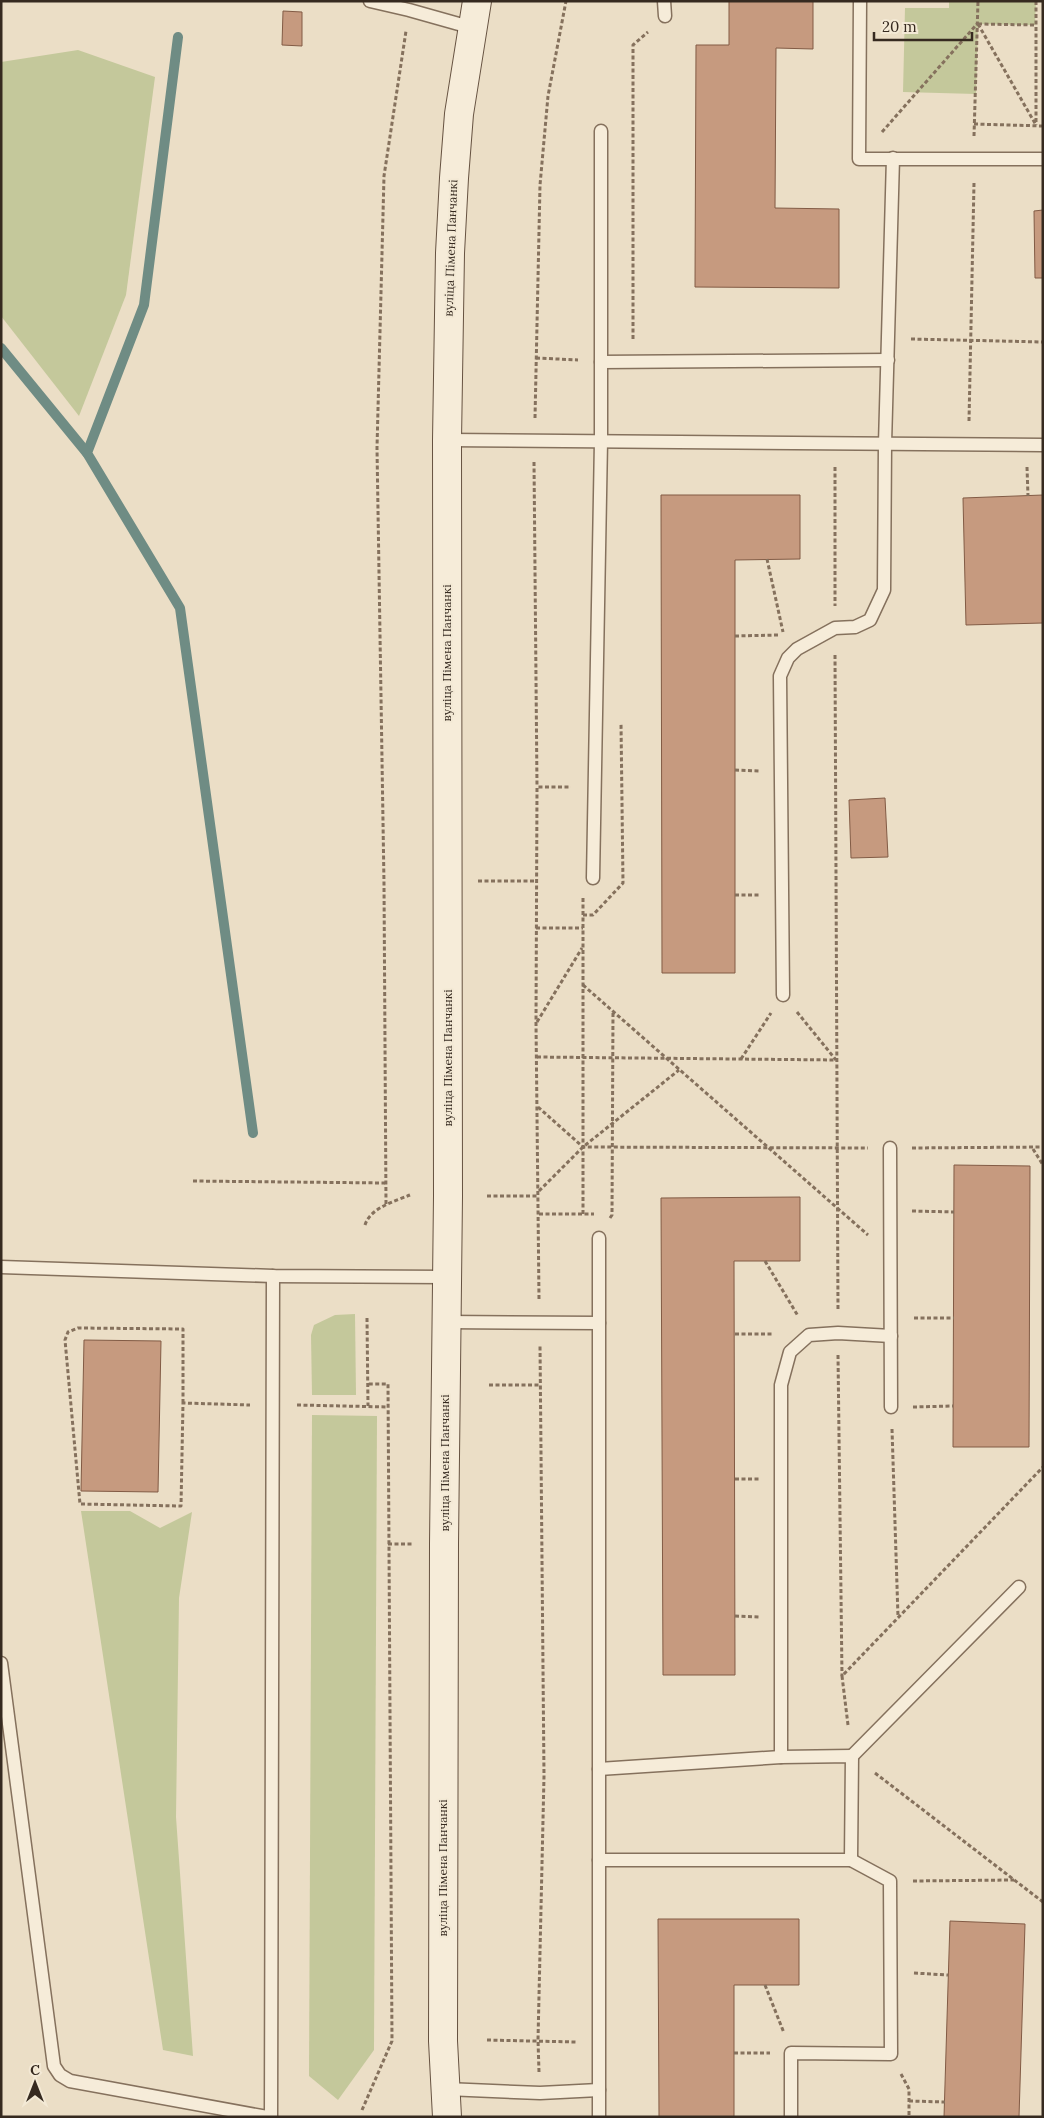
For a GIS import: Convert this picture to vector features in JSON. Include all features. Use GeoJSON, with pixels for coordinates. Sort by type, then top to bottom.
{"type":"FeatureCollection","features":[{"type":"Feature","properties":{"kind":"street","name":"вуліца Пімена Панчанкі"},"geometry":{"type":"LineString","coordinates":[[447,2117],[443,2041],[448,882],[447,440],[450,253],[454,178],[459,114],[477,1]]}},
{"type":"Feature","properties":{"kind":"lane"},"geometry":{"type":"LineString","coordinates":[[370,1],[473,28]]}},
{"type":"Feature","properties":{"kind":"lane"},"geometry":{"type":"LineString","coordinates":[[664,1],[665,16]]}},
{"type":"Feature","properties":{"kind":"lane"},"geometry":{"type":"LineString","coordinates":[[860,1],[859,158],[1043,158]]}},
{"type":"Feature","properties":{"kind":"lane"},"geometry":{"type":"LineString","coordinates":[[593,878],[601,441],[601,131]]}},
{"type":"Feature","properties":{"kind":"lane"},"geometry":{"type":"LineString","coordinates":[[783,995],[780,676],[788,658],[797,649],[835,628],[855,627],[870,620],[877,609],[884,590],[893,158]]}},
{"type":"Feature","properties":{"kind":"lane"},"geometry":{"type":"LineString","coordinates":[[601,362],[888,360]]}},
{"type":"Feature","properties":{"kind":"lane"},"geometry":{"type":"LineString","coordinates":[[447,440],[1043,445]]}},
{"type":"Feature","properties":{"kind":"lane"},"geometry":{"type":"LineString","coordinates":[[890,1148],[891,1407]]}},
{"type":"Feature","properties":{"kind":"lane"},"geometry":{"type":"LineString","coordinates":[[598,1238],[598,2117]]}},
{"type":"Feature","properties":{"kind":"lane"},"geometry":{"type":"LineString","coordinates":[[1,1267],[273,1276],[446,1277]]}},
{"type":"Feature","properties":{"kind":"lane"},"geometry":{"type":"LineString","coordinates":[[1,1663],[54,2066],[60,2075],[77,2082],[269,2117],[274,1405],[273,1276]]}},
{"type":"Feature","properties":{"kind":"lane"},"geometry":{"type":"LineString","coordinates":[[445,1322],[598,1323]]}},
{"type":"Feature","properties":{"kind":"lane"},"geometry":{"type":"LineString","coordinates":[[781,1757],[781,1385],[790,1352],[809,1335],[838,1333],[891,1336]]}},
{"type":"Feature","properties":{"kind":"lane"},"geometry":{"type":"LineString","coordinates":[[851,1860],[852,1756],[1019,1587]]}},
{"type":"Feature","properties":{"kind":"lane"},"geometry":{"type":"LineString","coordinates":[[598,1769],[781,1757],[852,1756]]}},
{"type":"Feature","properties":{"kind":"lane"},"geometry":{"type":"LineString","coordinates":[[598,1860],[851,1860],[890,1881],[891,2054],[792,2054],[792,2117]]}},
{"type":"Feature","properties":{"kind":"lane"},"geometry":{"type":"LineString","coordinates":[[446,2089],[540,2093],[598,2090]]}},
{"type":"Feature","properties":{"kind":"path"},"geometry":{"type":"LineString","coordinates":[[540,2093],[538,2040],[544,1776],[536,1023],[538,787],[534,441],[540,184],[548,96],[566,1]]}},
{"type":"Feature","properties":{"kind":"path"},"geometry":{"type":"LineString","coordinates":[[968,444],[978,1]]}},
{"type":"Feature","properties":{"kind":"path"},"geometry":{"type":"LineString","coordinates":[[1036,1],[1036,126]]}},
{"type":"Feature","properties":{"kind":"path"},"geometry":{"type":"LineString","coordinates":[[386,1204],[384,884],[376,448],[384,176],[409,10]]}},
{"type":"Feature","properties":{"kind":"path"},"geometry":{"type":"LineString","coordinates":[[633,362],[633,45],[665,16]]}},
{"type":"Feature","properties":{"kind":"path"},"geometry":{"type":"LineString","coordinates":[[978,24],[1036,126]]}},
{"type":"Feature","properties":{"kind":"path"},"geometry":{"type":"LineString","coordinates":[[859,158],[978,24],[1035,25]]}},
{"type":"Feature","properties":{"kind":"path"},"geometry":{"type":"LineString","coordinates":[[974,124],[1043,126]]}},
{"type":"Feature","properties":{"kind":"path"},"geometry":{"type":"LineString","coordinates":[[888,339],[1043,342]]}},
{"type":"Feature","properties":{"kind":"path"},"geometry":{"type":"LineString","coordinates":[[536,358],[601,362]]}},
{"type":"Feature","properties":{"kind":"path"},"geometry":{"type":"LineString","coordinates":[[835,444],[836,1148],[842,1676]]}},
{"type":"Feature","properties":{"kind":"path"},"geometry":{"type":"LineString","coordinates":[[734,636],[783,634],[768,559]]}},
{"type":"Feature","properties":{"kind":"path"},"geometry":{"type":"LineString","coordinates":[[582,914],[593,914],[624,883],[621,718]]}},
{"type":"Feature","properties":{"kind":"path"},"geometry":{"type":"LineString","coordinates":[[538,787],[594,787]]}},
{"type":"Feature","properties":{"kind":"path"},"geometry":{"type":"LineString","coordinates":[[448,882],[537,881]]}},
{"type":"Feature","properties":{"kind":"path"},"geometry":{"type":"LineString","coordinates":[[582,893],[583,1214]]}},
{"type":"Feature","properties":{"kind":"path"},"geometry":{"type":"LineString","coordinates":[[536,928],[582,928]]}},
{"type":"Feature","properties":{"kind":"path"},"geometry":{"type":"LineString","coordinates":[[536,1023],[582,948]]}},
{"type":"Feature","properties":{"kind":"path"},"geometry":{"type":"LineString","coordinates":[[582,985],[890,1255]]}},
{"type":"Feature","properties":{"kind":"path"},"geometry":{"type":"LineString","coordinates":[[741,1059],[783,995],[836,1060]]}},
{"type":"Feature","properties":{"kind":"path"},"geometry":{"type":"LineString","coordinates":[[539,1214],[612,1215],[613,1012]]}},
{"type":"Feature","properties":{"kind":"path"},"geometry":{"type":"LineString","coordinates":[[537,1057],[836,1060]]}},
{"type":"Feature","properties":{"kind":"path"},"geometry":{"type":"LineString","coordinates":[[487,1196],[538,1193],[583,1147],[679,1070]]}},
{"type":"Feature","properties":{"kind":"path"},"geometry":{"type":"LineString","coordinates":[[537,1106],[583,1147],[1043,1147]]}},
{"type":"Feature","properties":{"kind":"path"},"geometry":{"type":"LineString","coordinates":[[1033,1148],[1043,1165]]}},
{"type":"Feature","properties":{"kind":"path"},"geometry":{"type":"LineString","coordinates":[[193,1181],[386,1183]]}},
{"type":"Feature","properties":{"kind":"path"},"geometry":{"type":"LineString","coordinates":[[365,1225],[367,1220],[386,1204],[410,1195]]}},
{"type":"Feature","properties":{"kind":"path"},"geometry":{"type":"LineString","coordinates":[[890,1211],[954,1212]]}},
{"type":"Feature","properties":{"kind":"path"},"geometry":{"type":"LineString","coordinates":[[765,1261],[809,1335]]}},
{"type":"Feature","properties":{"kind":"path"},"geometry":{"type":"LineString","coordinates":[[367,1318],[368,1406]]}},
{"type":"Feature","properties":{"kind":"path"},"geometry":{"type":"LineString","coordinates":[[891,1318],[954,1318]]}},
{"type":"Feature","properties":{"kind":"path"},"geometry":{"type":"LineString","coordinates":[[78,1328],[183,1329],[183,1403],[181,1506],[80,1504],[65,1340],[68,1332],[78,1328]]}},
{"type":"Feature","properties":{"kind":"path"},"geometry":{"type":"LineString","coordinates":[[362,2110],[392,2041],[388,1384],[367,1384]]}},
{"type":"Feature","properties":{"kind":"path"},"geometry":{"type":"LineString","coordinates":[[490,1385],[540,1385]]}},
{"type":"Feature","properties":{"kind":"path"},"geometry":{"type":"LineString","coordinates":[[183,1403],[388,1407]]}},
{"type":"Feature","properties":{"kind":"path"},"geometry":{"type":"LineString","coordinates":[[898,1618],[891,1407],[953,1406]]}},
{"type":"Feature","properties":{"kind":"path"},"geometry":{"type":"LineString","coordinates":[[890,1881],[1014,1880]]}},
{"type":"Feature","properties":{"kind":"path"},"geometry":{"type":"LineString","coordinates":[[890,1972],[948,1975]]}},
{"type":"Feature","properties":{"kind":"path"},"geometry":{"type":"LineString","coordinates":[[734,2053],[792,2054],[765,1985]]}},
{"type":"Feature","properties":{"kind":"path"},"geometry":{"type":"LineString","coordinates":[[487,2040],[598,2043]]}},
{"type":"Feature","properties":{"kind":"path"},"geometry":{"type":"LineString","coordinates":[[891,2054],[909,2089],[909,2117]]}},
{"type":"Feature","properties":{"kind":"path"},"geometry":{"type":"LineString","coordinates":[[909,2101],[945,2102]]}},
{"type":"Feature","properties":{"kind":"green space"},"geometry":{"type":"Polygon","coordinates":[[[949,1],[1036,1],[1035,25],[978,24],[976,94],[903,92],[905,8],[949,8],[949,1]]]}},
{"type":"Feature","properties":{"kind":"green space"},"geometry":{"type":"Polygon","coordinates":[[[78,50],[155,77],[126,295],[79,416],[1,316],[1,62],[78,50]]]}},
{"type":"Feature","properties":{"kind":"green space"},"geometry":{"type":"Polygon","coordinates":[[[355,1314],[356,1395],[312,1395],[311,1335],[314,1325],[335,1315],[355,1314]]]}},
{"type":"Feature","properties":{"kind":"green space"},"geometry":{"type":"Polygon","coordinates":[[[312,1415],[377,1416],[374,2050],[338,2100],[309,2076],[312,1415]]]}},
{"type":"Feature","properties":{"kind":"green space"},"geometry":{"type":"Polygon","coordinates":[[[81,1511],[130,1511],[160,1528],[192,1512],[179,1598],[176,1817],[193,2056],[163,2050],[81,1511]]]}},
{"type":"Feature","properties":{"kind":"building"},"geometry":{"type":"Polygon","coordinates":[[[729,1],[813,1],[813,49],[776,48],[775,208],[839,209],[839,288],[695,287],[696,45],[729,45],[729,1]]]}},
{"type":"Feature","properties":{"kind":"building"},"geometry":{"type":"Polygon","coordinates":[[[283,11],[302,12],[302,46],[282,45],[283,11]]]}},
{"type":"Feature","properties":{"kind":"building"},"geometry":{"type":"Polygon","coordinates":[[[1043,210],[1043,278],[1035,278],[1034,211],[1043,210]]]}},
{"type":"Feature","properties":{"kind":"building"},"geometry":{"type":"Polygon","coordinates":[[[661,495],[800,495],[800,559],[735,560],[735,973],[662,973],[661,495]]]}},
{"type":"Feature","properties":{"kind":"building"},"geometry":{"type":"Polygon","coordinates":[[[1043,495],[1043,623],[966,625],[963,498],[1043,495]]]}},
{"type":"Feature","properties":{"kind":"building"},"geometry":{"type":"Polygon","coordinates":[[[885,798],[888,857],[851,858],[849,800],[885,798]]]}},
{"type":"Feature","properties":{"kind":"building"},"geometry":{"type":"Polygon","coordinates":[[[954,1165],[1030,1166],[1029,1447],[953,1447],[954,1165]]]}},
{"type":"Feature","properties":{"kind":"building"},"geometry":{"type":"Polygon","coordinates":[[[800,1197],[800,1261],[734,1261],[735,1675],[663,1675],[661,1198],[800,1197]]]}},
{"type":"Feature","properties":{"kind":"building"},"geometry":{"type":"Polygon","coordinates":[[[84,1340],[161,1341],[158,1492],[81,1491],[84,1340]]]}},
{"type":"Feature","properties":{"kind":"building"},"geometry":{"type":"Polygon","coordinates":[[[658,1919],[799,1919],[799,1985],[734,1985],[734,2117],[659,2117],[658,1919]]]}},
{"type":"Feature","properties":{"kind":"building"},"geometry":{"type":"Polygon","coordinates":[[[950,1921],[1025,1924],[1019,2117],[944,2117],[950,1921]]]}},
{"type":"Feature","properties":{"kind":"waterway"},"geometry":{"type":"LineString","coordinates":[[178,37],[144,305],[87,453],[180,608],[253,1133]]}},
{"type":"Feature","properties":{"kind":"waterway"},"geometry":{"type":"LineString","coordinates":[[1,348],[87,453]]}}]}
